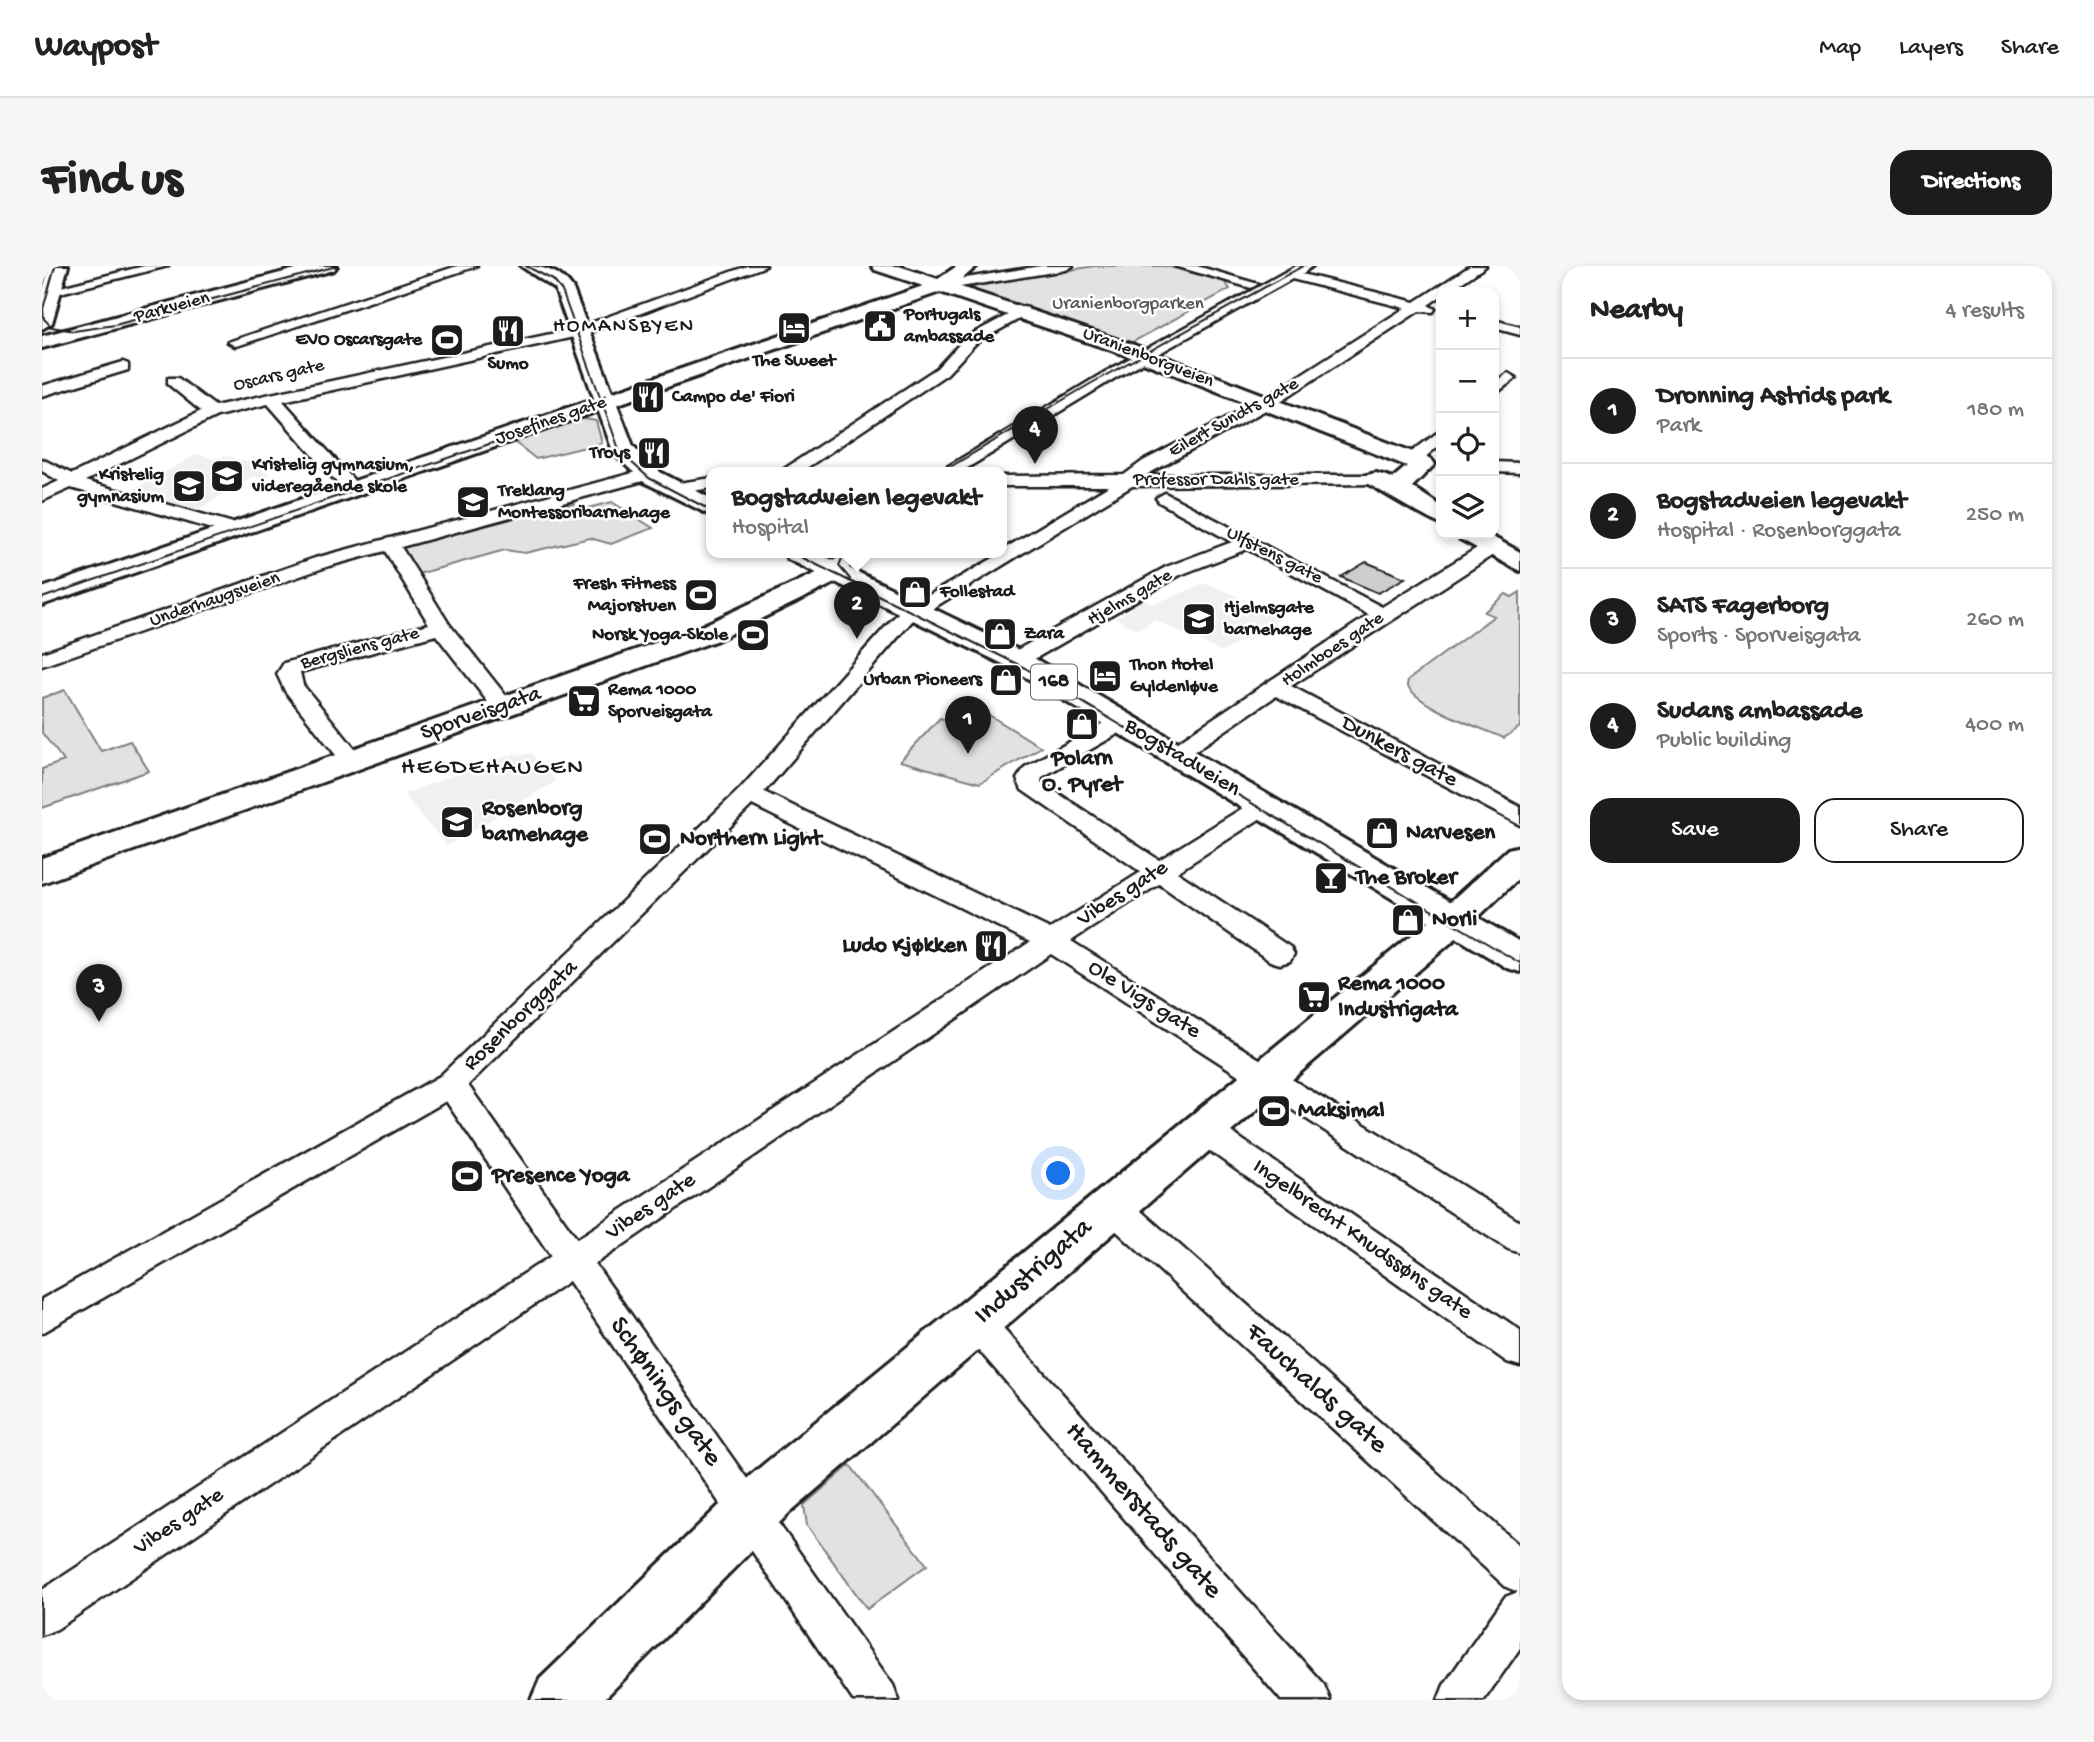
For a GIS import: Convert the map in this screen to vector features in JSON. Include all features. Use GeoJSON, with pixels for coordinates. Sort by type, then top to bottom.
{"type":"FeatureCollection","features":[{"type":"Feature","properties":{"kind":"street"},"geometry":{"type":"LineString","coordinates":[[43,322],[59,266]]}},
{"type":"Feature","properties":{"kind":"street"},"geometry":{"type":"LineString","coordinates":[[52,290],[160,266]]}},
{"type":"Feature","properties":{"kind":"street","name":"Parkveien"},"geometry":{"type":"LineString","coordinates":[[42,342],[327,266]]}},
{"type":"Feature","properties":{"kind":"street"},"geometry":{"type":"LineString","coordinates":[[235,342],[470,266]]}},
{"type":"Feature","properties":{"kind":"street"},"geometry":{"type":"LineString","coordinates":[[530,266],[562,286],[622,450],[657,480],[706,506]]}},
{"type":"Feature","properties":{"kind":"street","name":"Oscars gate"},"geometry":{"type":"LineString","coordinates":[[42,496],[212,412],[578,332],[758,266]]}},
{"type":"Feature","properties":{"kind":"street","name":"Uranienborgveien"},"geometry":{"type":"LineString","coordinates":[[881,266],[1023,311],[1137,352],[1425,463]]}},
{"type":"Feature","properties":{"kind":"street"},"geometry":{"type":"LineString","coordinates":[[941,286],[968,266]]}},
{"type":"Feature","properties":{"kind":"street","name":"Josefines gate"},"geometry":{"type":"LineString","coordinates":[[42,597],[941,286],[1066,266]]}},
{"type":"Feature","properties":{"kind":"street"},"geometry":{"type":"LineString","coordinates":[[1182,266],[1251,284]]}},
{"type":"Feature","properties":{"kind":"street"},"geometry":{"type":"LineString","coordinates":[[1137,352],[1140,345],[1251,284],[1306,266]]}},
{"type":"Feature","properties":{"kind":"street","name":"Eilert Sundts gate"},"geometry":{"type":"LineString","coordinates":[[1007,555],[1111,493],[1149,465],[1267,403],[1479,266]]}},
{"type":"Feature","properties":{"kind":"street"},"geometry":{"type":"LineString","coordinates":[[955,467],[1137,352],[1286,271],[1436,311]]}},
{"type":"Feature","properties":{"kind":"street"},"geometry":{"type":"LineString","coordinates":[[796,467],[942,371],[971,340],[1023,311]]}},
{"type":"Feature","properties":{"kind":"street","name":"Parkveien"},"geometry":{"type":"LineString","coordinates":[[43,322],[64,328],[98,328]]}},
{"type":"Feature","properties":{"kind":"street"},"geometry":{"type":"LineString","coordinates":[[1499,325],[1520,331]]}},
{"type":"Feature","properties":{"kind":"street"},"geometry":{"type":"LineString","coordinates":[[42,391],[123,367]]}},
{"type":"Feature","properties":{"kind":"street"},"geometry":{"type":"LineString","coordinates":[[1499,386],[1508,378]]}},
{"type":"Feature","properties":{"kind":"street","name":"Oscars gate"},"geometry":{"type":"LineString","coordinates":[[173,381],[212,412]]}},
{"type":"Feature","properties":{"kind":"street"},"geometry":{"type":"LineString","coordinates":[[272,399],[352,489]]}},
{"type":"Feature","properties":{"kind":"street"},"geometry":{"type":"LineString","coordinates":[[1386,484],[1425,463],[1436,444]]}},
{"type":"Feature","properties":{"kind":"street"},"geometry":{"type":"LineString","coordinates":[[42,464],[70,482],[233,529]]}},
{"type":"Feature","properties":{"kind":"street"},"geometry":{"type":"LineString","coordinates":[[1499,467],[1520,468]]}},
{"type":"Feature","properties":{"kind":"street"},"geometry":{"type":"LineString","coordinates":[[657,480],[706,483]]}},
{"type":"Feature","properties":{"kind":"street","name":"Underhaugsveien"},"geometry":{"type":"LineString","coordinates":[[42,660],[321,562],[600,487],[657,480]]}},
{"type":"Feature","properties":{"kind":"street","name":"Professor Dahls gate"},"geometry":{"type":"LineString","coordinates":[[1007,481],[1386,484]]}},
{"type":"Feature","properties":{"kind":"street"},"geometry":{"type":"LineString","coordinates":[[1386,484],[1436,514]]}},
{"type":"Feature","properties":{"kind":"street","name":"Ulfstens gate"},"geometry":{"type":"LineString","coordinates":[[1165,498],[1383,615]]}},
{"type":"Feature","properties":{"kind":"street"},"geometry":{"type":"LineString","coordinates":[[1478,539],[1520,563]]}},
{"type":"Feature","properties":{"kind":"street","name":"Hjelms gate"},"geometry":{"type":"LineString","coordinates":[[1016,660],[1173,571],[1247,543]]}},
{"type":"Feature","properties":{"kind":"street"},"geometry":{"type":"LineString","coordinates":[[389,544],[412,572],[416,589],[441,627]]}},
{"type":"Feature","properties":{"kind":"street","name":"Holmboes gate"},"geometry":{"type":"LineString","coordinates":[[1174,754],[1383,615],[1492,547]]}},
{"type":"Feature","properties":{"kind":"street","name":"Bogstadveien"},"geometry":{"type":"LineString","coordinates":[[820,558],[843,563],[915,609],[1016,660],[1520,959]]}},
{"type":"Feature","properties":{"kind":"street","name":"Eilert Sundts gate"},"geometry":{"type":"LineString","coordinates":[[915,609],[1001,558]]}},
{"type":"Feature","properties":{"kind":"street","name":"Sporveisgata"},"geometry":{"type":"LineString","coordinates":[[42,871],[705,635],[843,563]]}},
{"type":"Feature","properties":{"kind":"street","name":"Rosenborggata"},"geometry":{"type":"LineString","coordinates":[[42,1317],[451,1084],[749,794],[905,617],[915,609]]}},
{"type":"Feature","properties":{"kind":"street","name":"Bergsliens gate"},"geometry":{"type":"LineString","coordinates":[[351,759],[293,686],[288,674],[299,664],[441,627],[503,706]]}},
{"type":"Feature","properties":{"kind":"street","name":"Dunkers gate"},"geometry":{"type":"LineString","coordinates":[[1277,688],[1520,817]]}},
{"type":"Feature","properties":{"kind":"street"},"geometry":{"type":"LineString","coordinates":[[1122,722],[1033,772],[1029,779],[1034,790],[1280,954]]}},
{"type":"Feature","properties":{"kind":"street","name":"Ole Vigs gate"},"geometry":{"type":"LineString","coordinates":[[749,794],[1051,941],[1520,1239]]}},
{"type":"Feature","properties":{"kind":"street","name":"Vibes gate"},"geometry":{"type":"LineString","coordinates":[[42,1614],[1051,941],[1263,806]]}},
{"type":"Feature","properties":{"kind":"street","name":"Industrigata"},"geometry":{"type":"LineString","coordinates":[[561,1700],[748,1513],[1453,919],[1520,857]]}},
{"type":"Feature","properties":{"kind":"street","name":"Schønings gate"},"geometry":{"type":"LineString","coordinates":[[451,1084],[878,1700]]}},
{"type":"Feature","properties":{"kind":"street","name":"Ingelbrecht Knudssøns gate"},"geometry":{"type":"LineString","coordinates":[[1204,1130],[1520,1350]]}},
{"type":"Feature","properties":{"kind":"street","name":"Fauchalds gate"},"geometry":{"type":"LineString","coordinates":[[1112,1206],[1520,1573]]}},
{"type":"Feature","properties":{"kind":"street","name":"Hammerstads gate"},"geometry":{"type":"LineString","coordinates":[[976,1322],[1310,1700]]}},
{"type":"Feature","properties":{"kind":"street"},"geometry":{"type":"LineString","coordinates":[[1459,1700],[1520,1612]]}},
{"type":"Feature","properties":{"kind":"shaded area","name":"Kristelig gymnasium"},"geometry":{"type":"Polygon","coordinates":[[[198,454],[214,459],[226,456],[247,462],[255,457],[270,475],[257,478],[255,475],[192,513],[126,494],[198,454]]]}},
{"type":"Feature","properties":{"kind":"shaded area","name":"Hjelmsgate barnehage"},"geometry":{"type":"Polygon","coordinates":[[[1206,583],[1284,616],[1222,652],[1155,620],[1138,630],[1115,618],[1131,609],[1129,604],[1140,599],[1154,604],[1206,583]]]}},
{"type":"Feature","properties":{"kind":"shaded area","name":"Rosenborg barnehage"},"geometry":{"type":"Polygon","coordinates":[[[515,753],[520,756],[531,753],[556,781],[447,846],[403,794],[515,753]]]}},
{"type":"Feature","properties":{"kind":"green space","name":"Uranienborgparken"},"geometry":{"type":"Polygon","coordinates":[[[1094,266],[1165,266],[1224,281],[1230,289],[1131,343],[982,294],[972,287],[1094,266]]]}},
{"type":"Feature","properties":{"kind":"green space"},"geometry":{"type":"Polygon","coordinates":[[[578,418],[596,421],[602,443],[536,459],[513,441],[578,418]]]}},
{"type":"Feature","properties":{"kind":"green space"},"geometry":{"type":"Polygon","coordinates":[[[612,502],[653,528],[611,544],[590,538],[525,553],[505,550],[418,574],[397,548],[575,503],[573,508],[580,510],[612,502]]]}},
{"type":"Feature","properties":{"kind":"green space"},"geometry":{"type":"Polygon","coordinates":[[[1520,592],[1520,727],[1504,738],[1437,709],[1407,685],[1408,680],[1494,616],[1484,612],[1506,594],[1512,597],[1520,592]]]}},
{"type":"Feature","properties":{"kind":"green space"},"geometry":{"type":"Polygon","coordinates":[[[65,690],[101,751],[130,741],[149,771],[42,808],[42,769],[64,761],[42,733],[42,698],[65,690]]]}},
{"type":"Feature","properties":{"kind":"green space"},"geometry":{"type":"Polygon","coordinates":[[[989,715],[1041,747],[980,783],[900,761],[940,718],[966,727],[989,715]]]}},
{"type":"Feature","properties":{"kind":"green space"},"geometry":{"type":"Polygon","coordinates":[[[850,1465],[927,1565],[867,1609],[807,1525],[804,1505],[850,1465]]]}},
{"type":"Feature","properties":{"kind":"building"},"geometry":{"type":"Polygon","coordinates":[[[1366,562],[1405,578],[1378,593],[1341,577],[1366,562]]]}},
{"type":"Feature","properties":{"kind":"tram line"},"geometry":{"type":"LineString","coordinates":[[55,266],[43,309],[44,319],[52,327],[74,331],[115,325],[337,266]]}},
{"type":"Feature","properties":{"kind":"tram line"},"geometry":{"type":"LineString","coordinates":[[526,266],[553,280],[562,291],[601,400]]}},
{"type":"Feature","properties":{"kind":"tram line"},"geometry":{"type":"LineString","coordinates":[[950,467],[1090,384],[1303,266]]}},
{"type":"Feature","properties":{"kind":"tram line"},"geometry":{"type":"LineString","coordinates":[[601,400],[605,395]]}},
{"type":"Feature","properties":{"kind":"tram line"},"geometry":{"type":"LineString","coordinates":[[42,598],[588,410],[597,406],[601,400]]}},
{"type":"Feature","properties":{"kind":"tram line"},"geometry":{"type":"LineString","coordinates":[[601,400],[620,452],[649,478],[706,508]]}},
{"type":"Feature","properties":{"kind":"tram line"},"geometry":{"type":"LineString","coordinates":[[803,558],[1025,668],[1520,963]]}},
{"type":"Feature","properties":{"kind":"tram line"},"geometry":{"type":"LineString","coordinates":[[842,558],[839,566],[850,579]]}},
{"type":"Feature","properties":{"kind":"place","name":"Portugals ambassade"},"geometry":{"type":"Point","coordinates":[880,326]}},
{"type":"Feature","properties":{"kind":"place","name":"The Sweet"},"geometry":{"type":"Point","coordinates":[794,328]}},
{"type":"Feature","properties":{"kind":"place","name":"Sumo"},"geometry":{"type":"Point","coordinates":[508,331]}},
{"type":"Feature","properties":{"kind":"place","name":"EVO Oscarsgate"},"geometry":{"type":"Point","coordinates":[447,340]}},
{"type":"Feature","properties":{"kind":"place","name":"Campo de' Fiori"},"geometry":{"type":"Point","coordinates":[648,397]}},
{"type":"Feature","properties":{"kind":"place","name":"Troys"},"geometry":{"type":"Point","coordinates":[654,453]}},
{"type":"Feature","properties":{"kind":"place","name":"Sudans ambassade"},"geometry":{"type":"Point","coordinates":[1035,464]}},
{"type":"Feature","properties":{"kind":"place","name":"Kristelig gymnasium, videregående skole"},"geometry":{"type":"Point","coordinates":[227,476]}},
{"type":"Feature","properties":{"kind":"place","name":"Kristelig gymnasium"},"geometry":{"type":"Point","coordinates":[189,486]}},
{"type":"Feature","properties":{"kind":"place","name":"Treklang Montessoribarnehage"},"geometry":{"type":"Point","coordinates":[473,502]}},
{"type":"Feature","properties":{"kind":"place","name":"Follestad"},"geometry":{"type":"Point","coordinates":[915,592]}},
{"type":"Feature","properties":{"kind":"place","name":"Fresh Fitness Majorstuen"},"geometry":{"type":"Point","coordinates":[701,595]}},
{"type":"Feature","properties":{"kind":"place","name":"Hjelmsgate barnehage"},"geometry":{"type":"Point","coordinates":[1199,619]}},
{"type":"Feature","properties":{"kind":"place","name":"Zara"},"geometry":{"type":"Point","coordinates":[1000,634]}},
{"type":"Feature","properties":{"kind":"place","name":"Norsk Yoga-Skole"},"geometry":{"type":"Point","coordinates":[753,635]}},
{"type":"Feature","properties":{"kind":"place","name":"Bogstadveien legevakt"},"geometry":{"type":"Point","coordinates":[857,639]}},
{"type":"Feature","properties":{"kind":"place","name":"Thon Hotel Gyldenløve"},"geometry":{"type":"Point","coordinates":[1105,676]}},
{"type":"Feature","properties":{"kind":"place","name":"Urban Pioneers"},"geometry":{"type":"Point","coordinates":[1006,680]}},
{"type":"Feature","properties":{"kind":"place","name":"Rema 1000 Sporveisgata"},"geometry":{"type":"Point","coordinates":[584,701]}},
{"type":"Feature","properties":{"kind":"place","name":"Polarn O. Pyret"},"geometry":{"type":"Point","coordinates":[1082,724]}},
{"type":"Feature","properties":{"kind":"place","name":"Dronning Astrids park"},"geometry":{"type":"Point","coordinates":[968,754]}},
{"type":"Feature","properties":{"kind":"place","name":"Rosenborg barnehage"},"geometry":{"type":"Point","coordinates":[457,822]}},
{"type":"Feature","properties":{"kind":"place","name":"Narvesen"},"geometry":{"type":"Point","coordinates":[1382,833]}},
{"type":"Feature","properties":{"kind":"place","name":"Northern Light"},"geometry":{"type":"Point","coordinates":[655,839]}},
{"type":"Feature","properties":{"kind":"place","name":"The Broker"},"geometry":{"type":"Point","coordinates":[1331,878]}},
{"type":"Feature","properties":{"kind":"place","name":"Norli"},"geometry":{"type":"Point","coordinates":[1408,920]}},
{"type":"Feature","properties":{"kind":"place","name":"Ludo Kjøkken"},"geometry":{"type":"Point","coordinates":[991,946]}},
{"type":"Feature","properties":{"kind":"place","name":"Rema 1000 Industrigata"},"geometry":{"type":"Point","coordinates":[1314,997]}},
{"type":"Feature","properties":{"kind":"place","name":"SATS Fagerborg"},"geometry":{"type":"Point","coordinates":[99,1022]}},
{"type":"Feature","properties":{"kind":"place","name":"Maksimal"},"geometry":{"type":"Point","coordinates":[1274,1111]}},
{"type":"Feature","properties":{"kind":"place","name":"Presence Yoga"},"geometry":{"type":"Point","coordinates":[467,1176]}},
{"type":"Feature","properties":{"kind":"district","name":"HOMANSBYEN"},"geometry":{"type":"Point","coordinates":[624,327]}},
{"type":"Feature","properties":{"kind":"district","name":"HEGDEHAUGEN"},"geometry":{"type":"Point","coordinates":[493,768]}}]}
